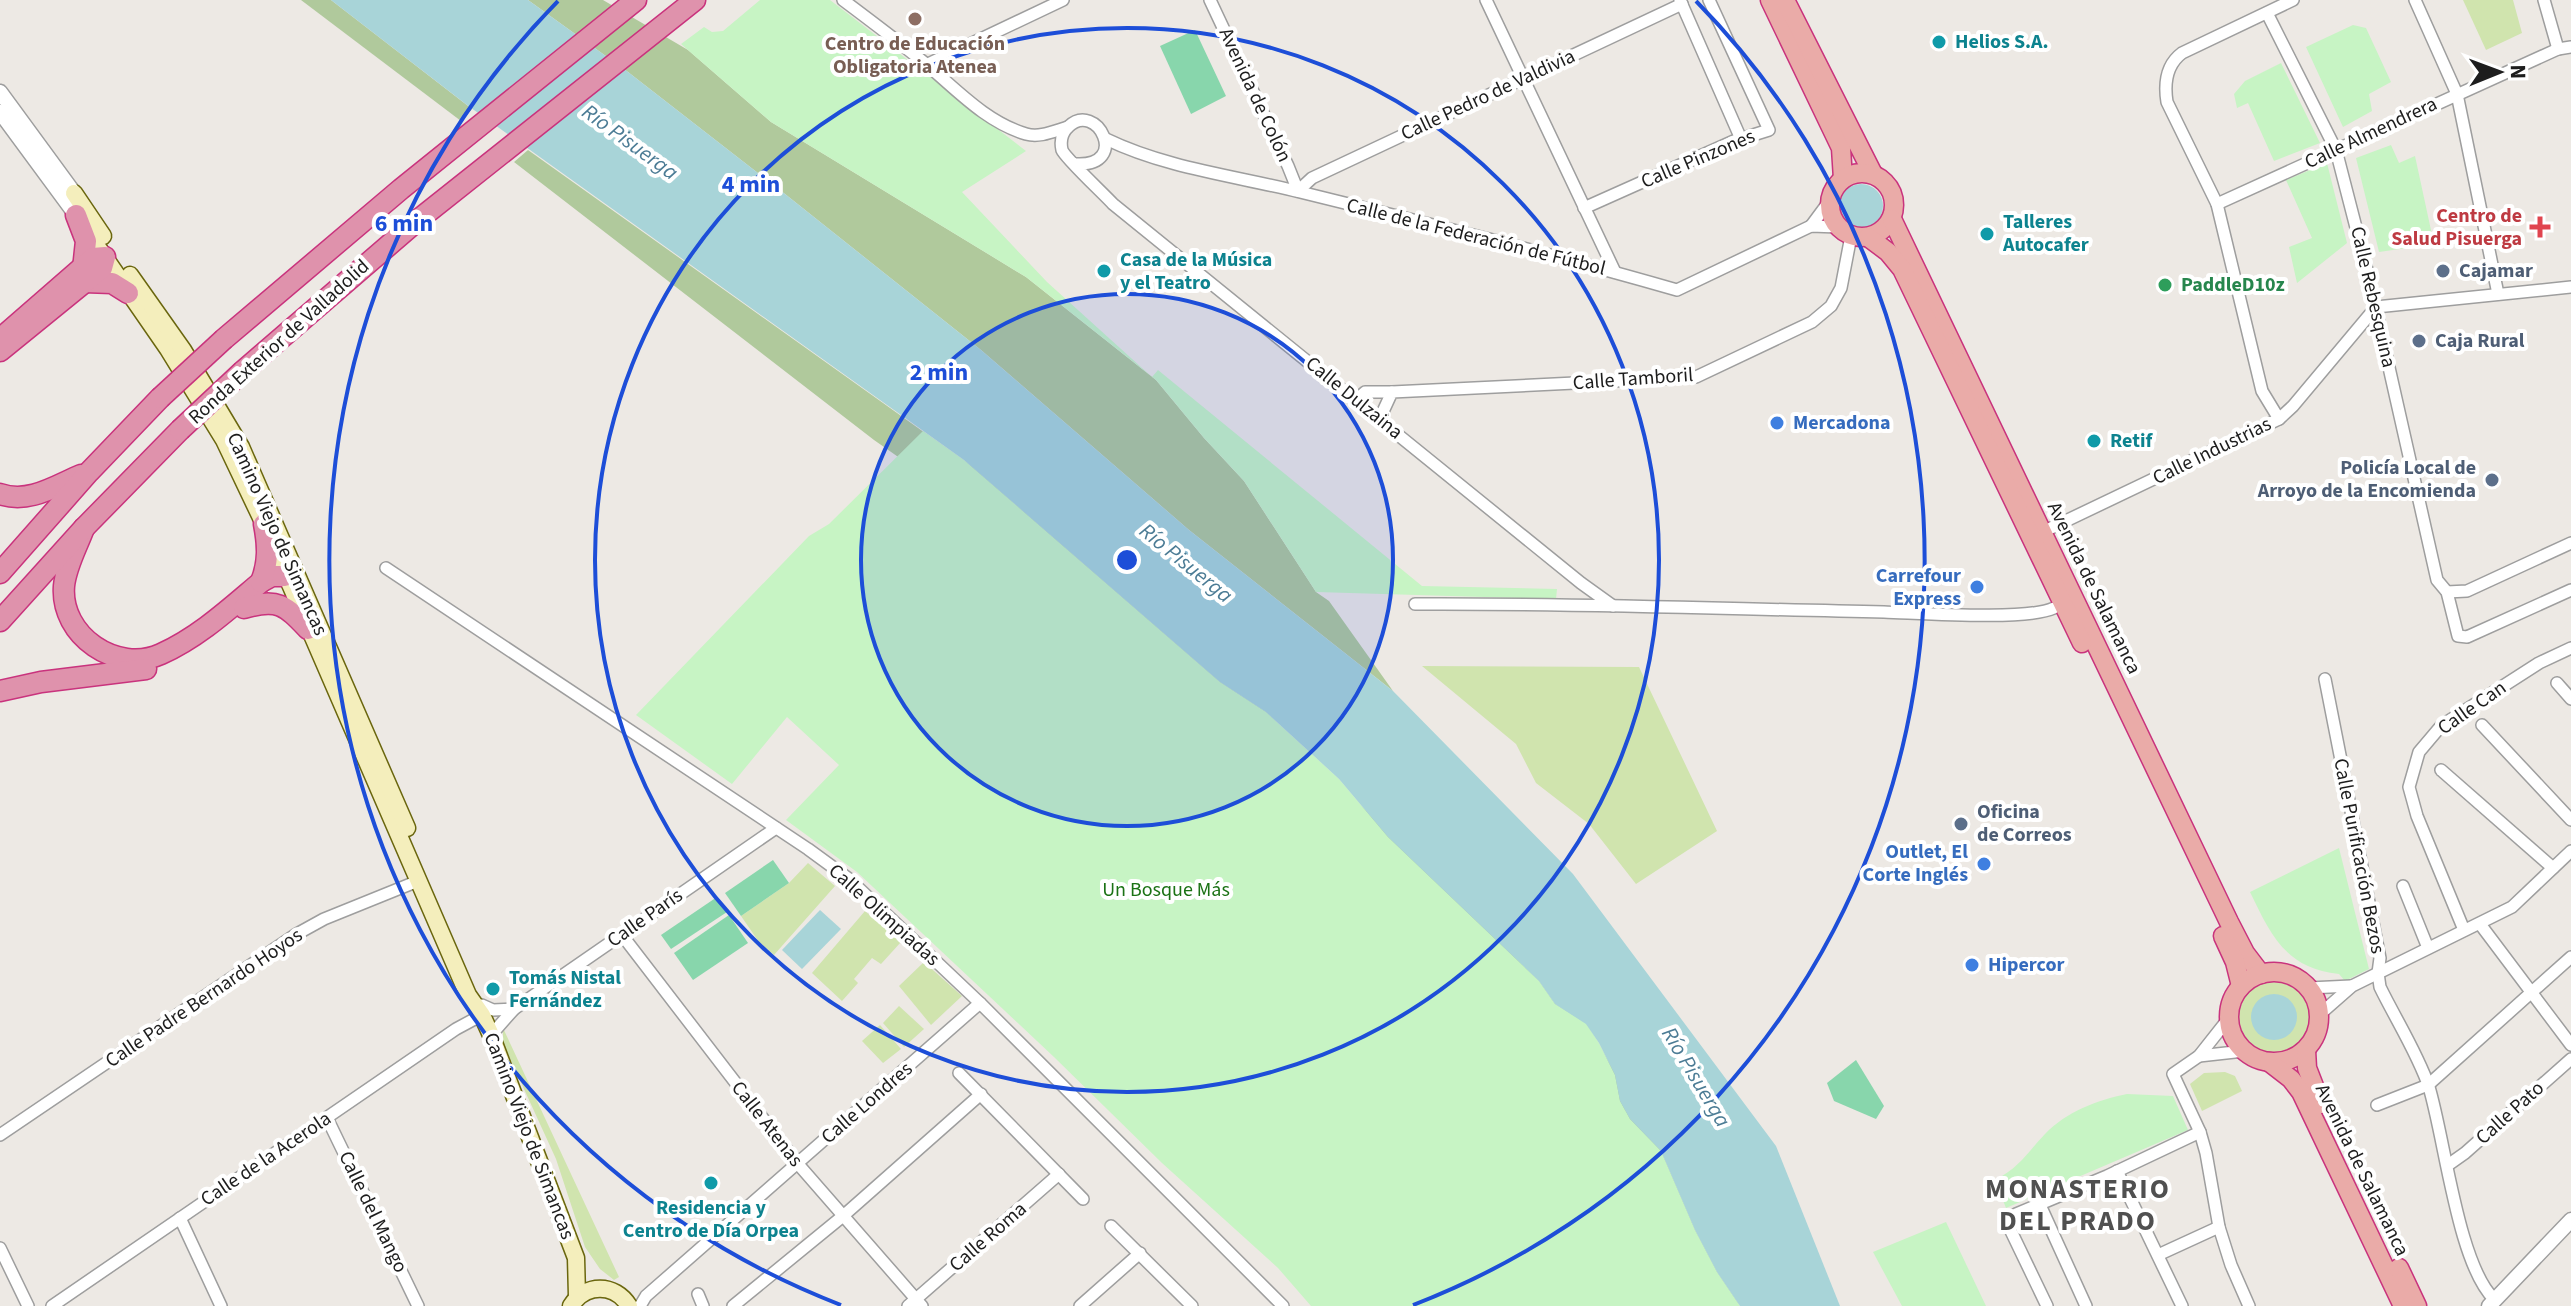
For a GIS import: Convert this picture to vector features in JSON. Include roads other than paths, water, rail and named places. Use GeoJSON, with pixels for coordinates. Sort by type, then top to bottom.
{"type":"FeatureCollection","features":[{"type":"Feature","properties":{"kind":"highway","name":"Ronda Exterior de Valladolid"},"geometry":{"type":"LineString","coordinates":[[0,573],[89,472],[160,398],[224,339],[412,180],[636,0]]}},
{"type":"Feature","properties":{"kind":"highway"},"geometry":{"type":"LineString","coordinates":[[1770,0],[1841,148],[1843,179]]}},
{"type":"Feature","properties":{"kind":"highway"},"geometry":{"type":"LineString","coordinates":[[1785,0],[1873,174],[1887,184],[1894,198],[1892,219],[1885,228],[1853,233],[1830,215],[1831,199],[1836,186],[1843,179],[1855,173],[1873,174]]}},
{"type":"Feature","properties":{"kind":"highway","name":"Ronda Exterior de Valladolid"},"geometry":{"type":"LineString","coordinates":[[0,621],[84,528],[243,371],[336,288],[691,4]]}},
{"type":"Feature","properties":{"kind":"highway"},"geometry":{"type":"LineString","coordinates":[[0,339],[83,276],[86,241],[76,215]]}},
{"type":"Feature","properties":{"kind":"highway","name":"Avenida de Salamanca"},"geometry":{"type":"LineString","coordinates":[[1892,219],[2229,922],[2245,953],[2261,974]]}},
{"type":"Feature","properties":{"kind":"highway","name":"Avenida de Salamanca"},"geometry":{"type":"LineString","coordinates":[[1853,233],[1888,252],[1902,269],[2219,927],[2235,962],[2241,986]]}},
{"type":"Feature","properties":{"kind":"highway"},"geometry":{"type":"LineString","coordinates":[[0,351],[83,276],[93,258],[105,257]]}},
{"type":"Feature","properties":{"kind":"highway"},"geometry":{"type":"LineString","coordinates":[[83,276],[112,283],[128,293]]}},
{"type":"Feature","properties":{"kind":"highway"},"geometry":{"type":"LineString","coordinates":[[0,494],[28,497],[89,472]]}},
{"type":"Feature","properties":{"kind":"highway"},"geometry":{"type":"LineString","coordinates":[[261,582],[268,547],[264,524]]}},
{"type":"Feature","properties":{"kind":"highway"},"geometry":{"type":"LineString","coordinates":[[84,528],[69,564],[64,584],[65,601],[70,619],[82,636],[98,650],[119,658],[141,660],[159,655],[184,642],[261,582],[272,576],[285,576]]}},
{"type":"Feature","properties":{"kind":"highway"},"geometry":{"type":"LineString","coordinates":[[0,691],[41,682],[144,669],[171,660],[193,648],[285,576]]}},
{"type":"Feature","properties":{"kind":"highway"},"geometry":{"type":"LineString","coordinates":[[244,608],[266,602],[286,607],[308,629]]}},
{"type":"Feature","properties":{"kind":"highway"},"geometry":{"type":"LineString","coordinates":[[2278,972],[2296,978],[2309,988],[2319,1015],[2318,1029],[2306,1050],[2291,1060],[2269,1062],[2254,1058],[2232,1035],[2229,1018],[2231,1003],[2241,986],[2261,974],[2278,972]]}},
{"type":"Feature","properties":{"kind":"highway","name":"Avenida de Salamanca"},"geometry":{"type":"LineString","coordinates":[[2306,1050],[2312,1086],[2417,1306]]}},
{"type":"Feature","properties":{"kind":"highway","name":"Avenida de Salamanca"},"geometry":{"type":"LineString","coordinates":[[2269,1062],[2291,1079],[2301,1092],[2403,1306]]}},
{"type":"Feature","properties":{"kind":"highway"},"geometry":{"type":"LineString","coordinates":[[2387,1272],[2393,1306]]}},
{"type":"Feature","properties":{"kind":"main road"},"geometry":{"type":"LineString","coordinates":[[74,193],[80,213],[104,246],[105,257],[112,258],[223,416]]}},
{"type":"Feature","properties":{"kind":"main road","name":"Camino Viejo de Simancas"},"geometry":{"type":"LineString","coordinates":[[74,193],[183,350],[241,447],[460,952],[576,1258],[602,1288]]}},
{"type":"Feature","properties":{"kind":"main road","name":"Camino Viejo de Simancas"},"geometry":{"type":"LineString","coordinates":[[76,215],[168,349],[224,440],[264,524],[468,995],[482,1010]]}},
{"type":"Feature","properties":{"kind":"main road"},"geometry":{"type":"LineString","coordinates":[[256,480],[286,564],[285,576],[294,582],[351,715],[367,736]]}},
{"type":"Feature","properties":{"kind":"main road"},"geometry":{"type":"LineString","coordinates":[[398,808],[399,823],[418,869],[418,881],[427,889],[452,946],[460,952]]}},
{"type":"Feature","properties":{"kind":"main road","name":"Camino Viejo de Simancas"},"geometry":{"type":"LineString","coordinates":[[574,1301],[576,1258]]}},
{"type":"Feature","properties":{"kind":"main road"},"geometry":{"type":"LineString","coordinates":[[574,1301],[602,1288],[635,1302]]}},
{"type":"Feature","properties":{"kind":"street"},"geometry":{"type":"LineString","coordinates":[[843,0],[964,99],[1005,125],[1028,135],[1042,135],[1068,127]]}},
{"type":"Feature","properties":{"kind":"street"},"geometry":{"type":"LineString","coordinates":[[926,65],[1063,0]]}},
{"type":"Feature","properties":{"kind":"street","name":"Avenida de Colón"},"geometry":{"type":"LineString","coordinates":[[1210,0],[1298,191]]}},
{"type":"Feature","properties":{"kind":"street"},"geometry":{"type":"LineString","coordinates":[[1486,0],[1615,272]]}},
{"type":"Feature","properties":{"kind":"street","name":"Calle Pinzones"},"geometry":{"type":"LineString","coordinates":[[1584,208],[1741,139],[1769,130],[1709,0]]}},
{"type":"Feature","properties":{"kind":"street"},"geometry":{"type":"LineString","coordinates":[[2279,419],[2262,391],[2217,204],[2167,102],[2165,86],[2173,60],[2182,53],[2293,0]]}},
{"type":"Feature","properties":{"kind":"street"},"geometry":{"type":"LineString","coordinates":[[2415,0],[2457,94],[2498,294]]}},
{"type":"Feature","properties":{"kind":"street"},"geometry":{"type":"LineString","coordinates":[[2544,0],[2558,49]]}},
{"type":"Feature","properties":{"kind":"street"},"geometry":{"type":"LineString","coordinates":[[1681,2],[1741,139]]}},
{"type":"Feature","properties":{"kind":"street","name":"Calle Pedro de Valdivia"},"geometry":{"type":"LineString","coordinates":[[1298,191],[1312,178],[1681,2]]}},
{"type":"Feature","properties":{"kind":"street","name":"Calle Rebesquina"},"geometry":{"type":"LineString","coordinates":[[2267,13],[2336,150],[2376,307],[2437,580],[2447,592],[2460,638],[2571,590]]}},
{"type":"Feature","properties":{"kind":"street","name":"Calle Almendrera"},"geometry":{"type":"LineString","coordinates":[[2217,204],[2558,49],[2571,47]]}},
{"type":"Feature","properties":{"kind":"street","name":"Camino Viejo de Simancas"},"geometry":{"type":"LineString","coordinates":[[0,92],[74,193]]}},
{"type":"Feature","properties":{"kind":"street","name":"Camino Viejo de Simancas"},"geometry":{"type":"LineString","coordinates":[[0,112],[76,215]]}},
{"type":"Feature","properties":{"kind":"street"},"geometry":{"type":"LineString","coordinates":[[1062,147],[1063,133],[1073,123],[1087,121],[1100,128],[1106,139],[1100,157],[1098,188]]}},
{"type":"Feature","properties":{"kind":"street"},"geometry":{"type":"LineString","coordinates":[[1042,135],[1062,147],[1069,160],[1076,164],[1088,165],[1100,157]]}},
{"type":"Feature","properties":{"kind":"street","name":"Calle de la Federación de Fútbol"},"geometry":{"type":"LineString","coordinates":[[1106,139],[1131,151],[1298,191],[1677,290],[1811,226],[1831,199]]}},
{"type":"Feature","properties":{"kind":"street","name":"Calle de la Federación de Fútbol"},"geometry":{"type":"LineString","coordinates":[[1100,157],[1131,151]]}},
{"type":"Feature","properties":{"kind":"street","name":"Calle Dulzaina"},"geometry":{"type":"LineString","coordinates":[[1076,164],[1113,204],[1613,606]]}},
{"type":"Feature","properties":{"kind":"street","name":"Calle de la Federación de Fútbol"},"geometry":{"type":"LineString","coordinates":[[1811,226],[1853,233]]}},
{"type":"Feature","properties":{"kind":"street","name":"Calle Tamboril"},"geometry":{"type":"LineString","coordinates":[[1356,400],[1365,392],[1696,377],[1812,322],[1831,306],[1841,288],[1853,233]]}},
{"type":"Feature","properties":{"kind":"street"},"geometry":{"type":"LineString","coordinates":[[2376,307],[2571,287]]}},
{"type":"Feature","properties":{"kind":"street","name":"Calle Industrias"},"geometry":{"type":"LineString","coordinates":[[2051,528],[2279,419],[2376,307]]}},
{"type":"Feature","properties":{"kind":"street"},"geometry":{"type":"LineString","coordinates":[[1380,418],[1392,392]]}},
{"type":"Feature","properties":{"kind":"street"},"geometry":{"type":"LineString","coordinates":[[2447,592],[2467,591],[2571,543]]}},
{"type":"Feature","properties":{"kind":"street","name":"Calle Olimpiadas"},"geometry":{"type":"LineString","coordinates":[[386,568],[849,879],[980,1003],[1283,1306]]}},
{"type":"Feature","properties":{"kind":"street"},"geometry":{"type":"LineString","coordinates":[[1415,604],[2022,614],[2054,608]]}},
{"type":"Feature","properties":{"kind":"street","name":"Calle Can"},"geometry":{"type":"LineString","coordinates":[[2464,930],[2417,816],[2409,787],[2419,752],[2441,726],[2539,663],[2571,648]]}},
{"type":"Feature","properties":{"kind":"street","name":"Calle Purificación Bezos"},"geometry":{"type":"LineString","coordinates":[[2325,679],[2380,958],[2380,987],[2428,1085],[2467,1248],[2491,1302]]}},
{"type":"Feature","properties":{"kind":"street"},"geometry":{"type":"LineString","coordinates":[[2557,683],[2571,699]]}},
{"type":"Feature","properties":{"kind":"street"},"geometry":{"type":"LineString","coordinates":[[2482,725],[2571,820]]}},
{"type":"Feature","properties":{"kind":"street"},"geometry":{"type":"LineString","coordinates":[[2441,770],[2553,868]]}},
{"type":"Feature","properties":{"kind":"street","name":"Calle París"},"geometry":{"type":"LineString","coordinates":[[491,1035],[514,1009],[776,828]]}},
{"type":"Feature","properties":{"kind":"street"},"geometry":{"type":"LineString","coordinates":[[2319,1015],[2352,986],[2512,907],[2571,851]]}},
{"type":"Feature","properties":{"kind":"street","name":"Calle Padre Bernardo Hoyos"},"geometry":{"type":"LineString","coordinates":[[0,1135],[295,935],[324,919],[418,881]]}},
{"type":"Feature","properties":{"kind":"street"},"geometry":{"type":"LineString","coordinates":[[2403,886],[2428,948]]}},
{"type":"Feature","properties":{"kind":"street"},"geometry":{"type":"LineString","coordinates":[[2480,924],[2571,1045]]}},
{"type":"Feature","properties":{"kind":"street","name":"Calle Atenas"},"geometry":{"type":"LineString","coordinates":[[622,935],[798,1164],[915,1304]]}},
{"type":"Feature","properties":{"kind":"street"},"geometry":{"type":"LineString","coordinates":[[2377,1105],[2428,1085],[2571,957]]}},
{"type":"Feature","properties":{"kind":"street"},"geometry":{"type":"LineString","coordinates":[[2309,988],[2352,986]]}},
{"type":"Feature","properties":{"kind":"street","name":"Calle Londres"},"geometry":{"type":"LineString","coordinates":[[635,1302],[798,1164],[980,1003]]}},
{"type":"Feature","properties":{"kind":"street"},"geometry":{"type":"LineString","coordinates":[[482,1010],[514,1009]]}},
{"type":"Feature","properties":{"kind":"street","name":"Calle de la Acerola"},"geometry":{"type":"LineString","coordinates":[[52,1306],[482,1010]]}},
{"type":"Feature","properties":{"kind":"street"},"geometry":{"type":"LineString","coordinates":[[2229,1018],[2199,1056],[2173,1074],[2200,1132],[2219,1227],[2249,1306]]}},
{"type":"Feature","properties":{"kind":"street"},"geometry":{"type":"LineString","coordinates":[[2199,1056],[2244,1051]]}},
{"type":"Feature","properties":{"kind":"street","name":"Calle Pato"},"geometry":{"type":"LineString","coordinates":[[2448,1165],[2571,1059]]}},
{"type":"Feature","properties":{"kind":"street"},"geometry":{"type":"LineString","coordinates":[[959,1073],[1083,1199]]}},
{"type":"Feature","properties":{"kind":"street"},"geometry":{"type":"LineString","coordinates":[[733,1306],[843,1216],[981,1094]]}},
{"type":"Feature","properties":{"kind":"street","name":"Calle del Mango"},"geometry":{"type":"LineString","coordinates":[[327,1118],[418,1306]]}},
{"type":"Feature","properties":{"kind":"street"},"geometry":{"type":"LineString","coordinates":[[2047,1306],[2010,1229],[2016,1214],[2200,1132]]}},
{"type":"Feature","properties":{"kind":"street"},"geometry":{"type":"LineString","coordinates":[[2117,1171],[2182,1306]]}},
{"type":"Feature","properties":{"kind":"street","name":"Calle Roma"},"geometry":{"type":"LineString","coordinates":[[915,1304],[1059,1174]]}},
{"type":"Feature","properties":{"kind":"street"},"geometry":{"type":"LineString","coordinates":[[2040,1205],[2086,1306]]}},
{"type":"Feature","properties":{"kind":"street"},"geometry":{"type":"LineString","coordinates":[[180,1218],[221,1306]]}},
{"type":"Feature","properties":{"kind":"street"},"geometry":{"type":"LineString","coordinates":[[2491,1302],[2571,1220]]}},
{"type":"Feature","properties":{"kind":"street"},"geometry":{"type":"LineString","coordinates":[[1111,1226],[1192,1306]]}},
{"type":"Feature","properties":{"kind":"street"},"geometry":{"type":"LineString","coordinates":[[2158,1255],[2219,1227]]}},
{"type":"Feature","properties":{"kind":"street"},"geometry":{"type":"LineString","coordinates":[[0,1248],[28,1306]]}},
{"type":"Feature","properties":{"kind":"street"},"geometry":{"type":"LineString","coordinates":[[1080,1306],[1140,1253]]}},
{"type":"Feature","properties":{"kind":"street"},"geometry":{"type":"LineString","coordinates":[[698,1294],[703,1306]]}},
{"type":"Feature","properties":{"kind":"water","name":"Río Pisuerga"},"geometry":{"type":"Polygon","coordinates":[[[331,0],[528,0],[628,72],[981,350],[1189,530],[1393,691],[1573,874],[1776,1146],[1840,1306],[1740,1306],[1717,1272],[1695,1230],[1661,1151],[1630,1119],[1620,1101],[1615,1075],[1586,1024],[1555,1004],[1539,981],[1388,837],[1339,779],[1266,712],[1220,682],[964,460],[467,105],[331,0]]]}},
{"type":"Feature","properties":{"kind":"water"},"geometry":{"type":"Polygon","coordinates":[[[1861,184],[1876,191],[1883,206],[1876,221],[1861,228],[1846,221],[1839,206],[1846,191],[1861,184]]]}},
{"type":"Feature","properties":{"kind":"water"},"geometry":{"type":"Polygon","coordinates":[[[820,910],[841,929],[802,969],[782,950],[820,910]]]}},
{"type":"Feature","properties":{"kind":"water"},"geometry":{"type":"Polygon","coordinates":[[[2274,994],[2290,1001],[2297,1017],[2290,1033],[2274,1040],[2258,1033],[2251,1017],[2258,1001],[2274,994]]]}},
{"type":"Feature","properties":{"kind":"place","name":"Centro de Educación Obligatoria Atenea"},"geometry":{"type":"Point","coordinates":[915,19]}},
{"type":"Feature","properties":{"kind":"place","name":"Helios S.A."},"geometry":{"type":"Point","coordinates":[1939,42]}},
{"type":"Feature","properties":{"kind":"place","name":"Centro de Salud Pisuerga"},"geometry":{"type":"Point","coordinates":[2540,227]}},
{"type":"Feature","properties":{"kind":"place","name":"Talleres Autocafer"},"geometry":{"type":"Point","coordinates":[1987,234]}},
{"type":"Feature","properties":{"kind":"place","name":"Casa de la Música y el Teatro"},"geometry":{"type":"Point","coordinates":[1104,271]}},
{"type":"Feature","properties":{"kind":"place","name":"Cajamar"},"geometry":{"type":"Point","coordinates":[2443,271]}},
{"type":"Feature","properties":{"kind":"place","name":"PaddleD10z"},"geometry":{"type":"Point","coordinates":[2165,285]}},
{"type":"Feature","properties":{"kind":"place","name":"Caja Rural"},"geometry":{"type":"Point","coordinates":[2419,341]}},
{"type":"Feature","properties":{"kind":"place","name":"Mercadona"},"geometry":{"type":"Point","coordinates":[1777,423]}},
{"type":"Feature","properties":{"kind":"place","name":"Retif"},"geometry":{"type":"Point","coordinates":[2094,441]}},
{"type":"Feature","properties":{"kind":"place","name":"Policía Local de Arroyo de la Encomienda"},"geometry":{"type":"Point","coordinates":[2492,480]}},
{"type":"Feature","properties":{"kind":"place","name":"Carrefour Express"},"geometry":{"type":"Point","coordinates":[1977,587]}},
{"type":"Feature","properties":{"kind":"place","name":"Oficina de Correos"},"geometry":{"type":"Point","coordinates":[1961,824]}},
{"type":"Feature","properties":{"kind":"place","name":"Outlet, El Corte Inglés"},"geometry":{"type":"Point","coordinates":[1984,864]}},
{"type":"Feature","properties":{"kind":"place","name":"Hipercor"},"geometry":{"type":"Point","coordinates":[1972,965]}},
{"type":"Feature","properties":{"kind":"place","name":"Tomás Nistal Fernández"},"geometry":{"type":"Point","coordinates":[493,989]}},
{"type":"Feature","properties":{"kind":"place","name":"Residencia y Centro de Día Orpea"},"geometry":{"type":"Point","coordinates":[711,1183]}},
{"type":"Feature","properties":{"kind":"district","name":"MONASTERIO DEL PRADO"},"geometry":{"type":"Point","coordinates":[2078,1205]}},
{"type":"Feature","properties":{"kind":"park label","name":"Un Bosque Más"},"geometry":{"type":"Point","coordinates":[1166,890]}}]}
